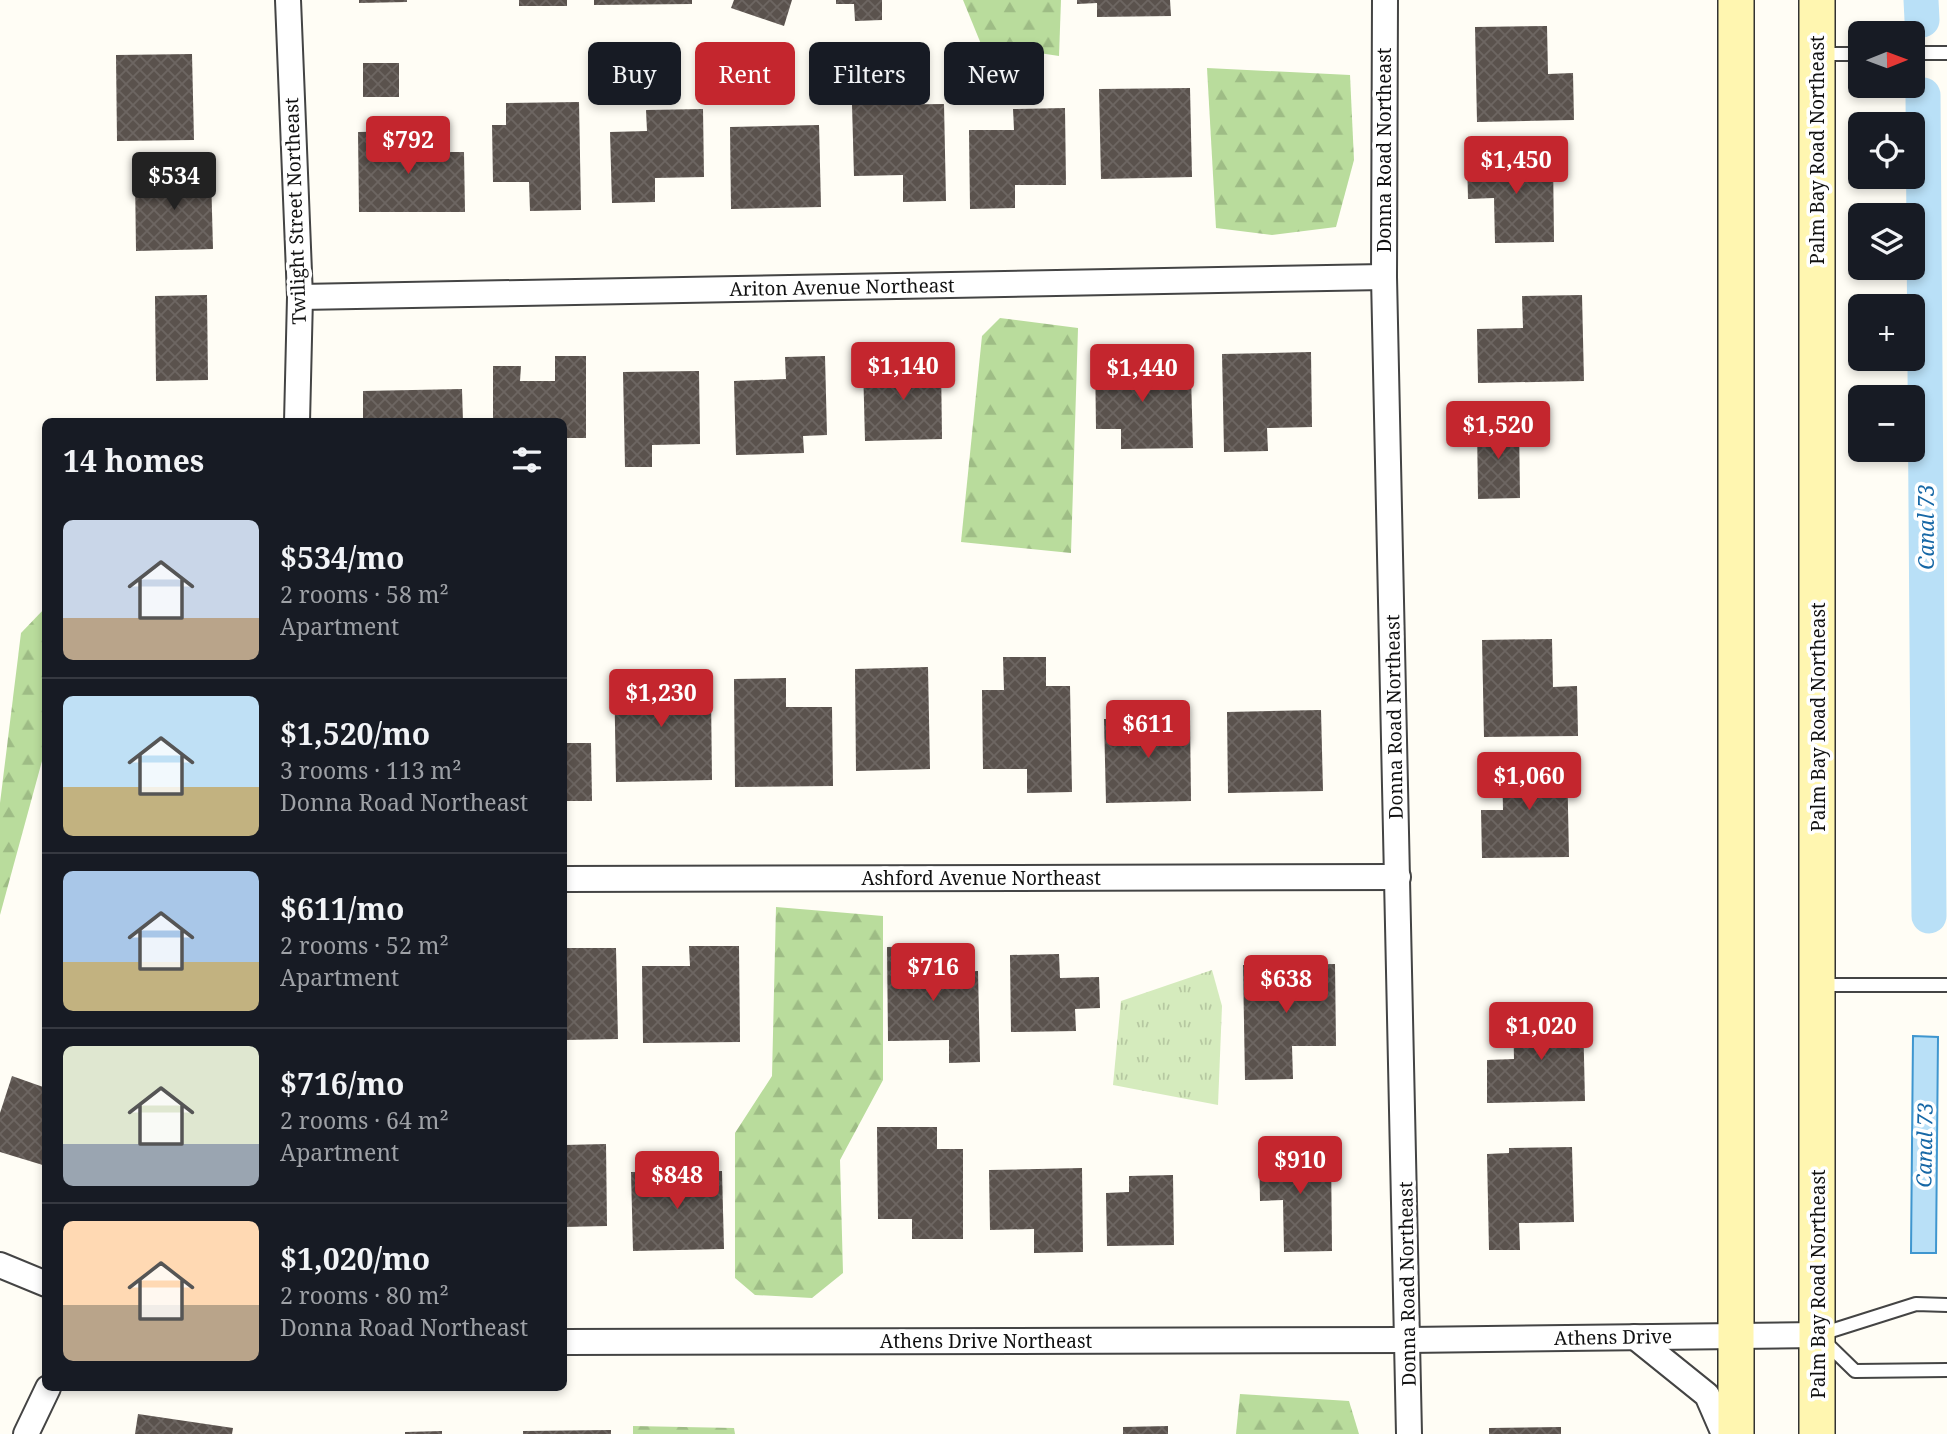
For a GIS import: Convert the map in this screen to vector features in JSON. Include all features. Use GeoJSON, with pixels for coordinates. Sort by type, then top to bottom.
{"type":"FeatureCollection","features":[{"type":"Feature","properties":{"kind":"main road"},"geometry":{"type":"LineString","coordinates":[[1736,0],[1736,1434]]}},
{"type":"Feature","properties":{"kind":"main road","name":"Palm Bay Road Northeast"},"geometry":{"type":"LineString","coordinates":[[1817,0],[1817,1434]]}},
{"type":"Feature","properties":{"kind":"street","name":"Twilight Street Northeast"},"geometry":{"type":"LineString","coordinates":[[288,0],[300,297],[297,418]]}},
{"type":"Feature","properties":{"kind":"street","name":"Donna Road Northeast"},"geometry":{"type":"LineString","coordinates":[[1385,0],[1384,277],[1409,1434]]}},
{"type":"Feature","properties":{"kind":"street","name":"Ariton Avenue Northeast"},"geometry":{"type":"LineString","coordinates":[[300,297],[1384,277]]}},
{"type":"Feature","properties":{"kind":"street","name":"Ashford Avenue Northeast"},"geometry":{"type":"LineString","coordinates":[[567,879],[1398,877]]}},
{"type":"Feature","properties":{"kind":"street"},"geometry":{"type":"LineString","coordinates":[[0,1265],[42,1282]]}},
{"type":"Feature","properties":{"kind":"street","name":"Athens Drive"},"geometry":{"type":"LineString","coordinates":[[1409,1340],[1818,1335]]}},
{"type":"Feature","properties":{"kind":"street"},"geometry":{"type":"LineString","coordinates":[[1635,1337],[1707,1395],[1724,1434]]}},
{"type":"Feature","properties":{"kind":"street","name":"Athens Drive Northeast"},"geometry":{"type":"LineString","coordinates":[[567,1342],[1409,1340]]}},
{"type":"Feature","properties":{"kind":"street"},"geometry":{"type":"LineString","coordinates":[[26,1434],[47,1391]]}},
{"type":"Feature","properties":{"kind":"lane"},"geometry":{"type":"LineString","coordinates":[[1925,53],[1947,53]]}},
{"type":"Feature","properties":{"kind":"lane"},"geometry":{"type":"LineString","coordinates":[[1817,54],[1848,54]]}},
{"type":"Feature","properties":{"kind":"lane"},"geometry":{"type":"LineString","coordinates":[[1818,985],[1947,985]]}},
{"type":"Feature","properties":{"kind":"lane","name":"Athens Drive"},"geometry":{"type":"LineString","coordinates":[[1818,1335],[1916,1304],[1947,1305]]}},
{"type":"Feature","properties":{"kind":"lane"},"geometry":{"type":"LineString","coordinates":[[1818,1335],[1855,1371],[1947,1370]]}},
{"type":"Feature","properties":{"kind":"green space"},"geometry":{"type":"Polygon","coordinates":[[[963,0],[1061,0],[1059,56],[1044,54],[1044,42],[980,42],[963,0]]]}},
{"type":"Feature","properties":{"kind":"green space"},"geometry":{"type":"Polygon","coordinates":[[[1207,68],[1350,75],[1354,160],[1336,227],[1272,235],[1216,228],[1207,68]]]}},
{"type":"Feature","properties":{"kind":"green space"},"geometry":{"type":"Polygon","coordinates":[[[1000,318],[1078,328],[1071,553],[961,542],[982,336],[1000,318]]]}},
{"type":"Feature","properties":{"kind":"green space"},"geometry":{"type":"Polygon","coordinates":[[[42,611],[42,761],[0,915],[0,803],[21,633],[42,611]]]}},
{"type":"Feature","properties":{"kind":"green space"},"geometry":{"type":"Polygon","coordinates":[[[776,907],[883,916],[883,1080],[840,1160],[843,1273],[812,1298],[755,1295],[735,1278],[735,1133],[772,1076],[776,907]]]}},
{"type":"Feature","properties":{"kind":"green space"},"geometry":{"type":"Polygon","coordinates":[[[1212,970],[1222,1006],[1218,1105],[1113,1085],[1121,1001],[1212,970]]]}},
{"type":"Feature","properties":{"kind":"green space"},"geometry":{"type":"Polygon","coordinates":[[[1240,1394],[1349,1401],[1359,1434],[1236,1434],[1240,1394]]]}},
{"type":"Feature","properties":{"kind":"green space"},"geometry":{"type":"Polygon","coordinates":[[[633,1426],[734,1428],[735,1434],[633,1434],[633,1426]]]}},
{"type":"Feature","properties":{"kind":"water"},"geometry":{"type":"Polygon","coordinates":[[[1913,1036],[1938,1037],[1936,1253],[1911,1253],[1913,1036]]]}},
{"type":"Feature","properties":{"kind":"building"},"geometry":{"type":"Polygon","coordinates":[[[359,0],[407,0],[407,2],[359,3],[359,0]]]}},
{"type":"Feature","properties":{"kind":"building"},"geometry":{"type":"Polygon","coordinates":[[[519,0],[567,0],[567,6],[519,6],[519,0]]]}},
{"type":"Feature","properties":{"kind":"building"},"geometry":{"type":"Polygon","coordinates":[[[594,0],[692,0],[692,4],[594,5],[594,0]]]}},
{"type":"Feature","properties":{"kind":"building"},"geometry":{"type":"Polygon","coordinates":[[[734,0],[792,0],[784,26],[731,8],[734,0]]]}},
{"type":"Feature","properties":{"kind":"building"},"geometry":{"type":"Polygon","coordinates":[[[836,0],[882,0],[882,20],[855,21],[854,4],[836,4],[836,0]]]}},
{"type":"Feature","properties":{"kind":"building"},"geometry":{"type":"Polygon","coordinates":[[[1077,0],[1170,0],[1171,16],[1097,17],[1097,3],[1077,4],[1077,0]]]}},
{"type":"Feature","properties":{"kind":"building"},"geometry":{"type":"Polygon","coordinates":[[[1547,26],[1548,74],[1573,73],[1574,120],[1477,122],[1475,27],[1547,26]]]}},
{"type":"Feature","properties":{"kind":"building"},"geometry":{"type":"Polygon","coordinates":[[[192,54],[194,140],[117,141],[116,55],[192,54]]]}},
{"type":"Feature","properties":{"kind":"building"},"geometry":{"type":"Polygon","coordinates":[[[363,63],[399,63],[399,97],[363,97],[363,63]]]}},
{"type":"Feature","properties":{"kind":"building"},"geometry":{"type":"Polygon","coordinates":[[[1190,88],[1192,177],[1101,179],[1099,89],[1190,88]]]}},
{"type":"Feature","properties":{"kind":"building"},"geometry":{"type":"Polygon","coordinates":[[[579,102],[581,210],[530,211],[529,182],[493,182],[492,125],[506,125],[506,103],[579,102]]]}},
{"type":"Feature","properties":{"kind":"building"},"geometry":{"type":"Polygon","coordinates":[[[944,104],[946,201],[903,202],[903,175],[854,176],[852,105],[944,104]]]}},
{"type":"Feature","properties":{"kind":"building"},"geometry":{"type":"Polygon","coordinates":[[[1065,108],[1066,185],[1015,185],[1015,208],[970,209],[969,130],[1014,130],[1013,109],[1065,108]]]}},
{"type":"Feature","properties":{"kind":"building"},"geometry":{"type":"Polygon","coordinates":[[[703,109],[704,177],[655,178],[655,202],[612,203],[610,132],[647,131],[646,110],[703,109]]]}},
{"type":"Feature","properties":{"kind":"building"},"geometry":{"type":"Polygon","coordinates":[[[819,125],[821,207],[731,209],[730,127],[819,125]]]}},
{"type":"Feature","properties":{"kind":"building"},"geometry":{"type":"Polygon","coordinates":[[[411,131],[411,152],[464,152],[465,212],[359,212],[358,132],[411,131]]]}},
{"type":"Feature","properties":{"kind":"building"},"geometry":{"type":"Polygon","coordinates":[[[1553,157],[1554,242],[1495,243],[1494,198],[1468,199],[1467,158],[1553,157]]]}},
{"type":"Feature","properties":{"kind":"building"},"geometry":{"type":"Polygon","coordinates":[[[211,174],[213,249],[136,251],[135,175],[211,174]]]}},
{"type":"Feature","properties":{"kind":"building"},"geometry":{"type":"Polygon","coordinates":[[[207,295],[208,380],[156,381],[155,296],[207,295]]]}},
{"type":"Feature","properties":{"kind":"building"},"geometry":{"type":"Polygon","coordinates":[[[1582,295],[1584,381],[1478,383],[1477,329],[1523,328],[1522,296],[1582,295]]]}},
{"type":"Feature","properties":{"kind":"building"},"geometry":{"type":"Polygon","coordinates":[[[1311,352],[1312,427],[1267,428],[1268,451],[1224,452],[1222,354],[1311,352]]]}},
{"type":"Feature","properties":{"kind":"building"},"geometry":{"type":"Polygon","coordinates":[[[1095,353],[1142,353],[1142,377],[1191,376],[1193,448],[1121,449],[1121,429],[1096,429],[1095,353]]]}},
{"type":"Feature","properties":{"kind":"building"},"geometry":{"type":"Polygon","coordinates":[[[555,356],[586,356],[586,438],[567,438],[567,418],[493,418],[493,366],[521,366],[520,381],[555,381],[555,356]]]}},
{"type":"Feature","properties":{"kind":"building"},"geometry":{"type":"Polygon","coordinates":[[[825,356],[827,435],[803,436],[804,453],[736,455],[734,381],[786,379],[785,357],[825,356]]]}},
{"type":"Feature","properties":{"kind":"building"},"geometry":{"type":"Polygon","coordinates":[[[941,363],[942,439],[865,441],[863,364],[941,363]]]}},
{"type":"Feature","properties":{"kind":"building"},"geometry":{"type":"Polygon","coordinates":[[[699,371],[700,444],[652,445],[652,467],[625,467],[623,372],[699,371]]]}},
{"type":"Feature","properties":{"kind":"building"},"geometry":{"type":"Polygon","coordinates":[[[462,389],[463,418],[363,418],[363,391],[462,389]]]}},
{"type":"Feature","properties":{"kind":"building"},"geometry":{"type":"Polygon","coordinates":[[[1519,423],[1520,498],[1478,499],[1477,424],[1519,423]]]}},
{"type":"Feature","properties":{"kind":"building"},"geometry":{"type":"Polygon","coordinates":[[[1552,639],[1553,687],[1577,686],[1578,736],[1484,737],[1482,640],[1552,639]]]}},
{"type":"Feature","properties":{"kind":"building"},"geometry":{"type":"Polygon","coordinates":[[[1003,657],[1046,657],[1046,686],[1070,686],[1072,792],[1027,793],[1027,769],[983,769],[982,690],[1004,690],[1003,657]]]}},
{"type":"Feature","properties":{"kind":"building"},"geometry":{"type":"Polygon","coordinates":[[[928,667],[930,769],[856,771],[855,669],[928,667]]]}},
{"type":"Feature","properties":{"kind":"building"},"geometry":{"type":"Polygon","coordinates":[[[614,671],[684,671],[684,695],[711,695],[712,780],[616,782],[614,671]]]}},
{"type":"Feature","properties":{"kind":"building"},"geometry":{"type":"Polygon","coordinates":[[[786,678],[786,707],[832,707],[833,786],[735,787],[734,679],[786,678]]]}},
{"type":"Feature","properties":{"kind":"building"},"geometry":{"type":"Polygon","coordinates":[[[1321,710],[1323,791],[1228,793],[1227,712],[1321,710]]]}},
{"type":"Feature","properties":{"kind":"building"},"geometry":{"type":"Polygon","coordinates":[[[1190,718],[1191,801],[1106,803],[1104,719],[1190,718]]]}},
{"type":"Feature","properties":{"kind":"building"},"geometry":{"type":"Polygon","coordinates":[[[567,743],[591,743],[592,801],[567,801],[567,743]]]}},
{"type":"Feature","properties":{"kind":"building"},"geometry":{"type":"Polygon","coordinates":[[[1567,759],[1569,857],[1482,858],[1481,810],[1503,810],[1502,760],[1567,759]]]}},
{"type":"Feature","properties":{"kind":"building"},"geometry":{"type":"Polygon","coordinates":[[[689,946],[739,946],[740,1042],[643,1043],[642,966],[690,966],[689,946]]]}},
{"type":"Feature","properties":{"kind":"building"},"geometry":{"type":"Polygon","coordinates":[[[931,946],[931,972],[978,971],[980,1062],[949,1063],[949,1040],[888,1041],[887,947],[931,946]]]}},
{"type":"Feature","properties":{"kind":"building"},"geometry":{"type":"Polygon","coordinates":[[[567,948],[616,948],[618,1039],[567,1040],[567,948]]]}},
{"type":"Feature","properties":{"kind":"building"},"geometry":{"type":"Polygon","coordinates":[[[1059,954],[1060,978],[1099,977],[1100,1008],[1075,1009],[1076,1031],[1011,1032],[1010,955],[1059,954]]]}},
{"type":"Feature","properties":{"kind":"building"},"geometry":{"type":"Polygon","coordinates":[[[1335,964],[1336,1046],[1292,1046],[1293,1079],[1245,1080],[1243,965],[1335,964]]]}},
{"type":"Feature","properties":{"kind":"building"},"geometry":{"type":"Polygon","coordinates":[[[1583,1014],[1585,1101],[1487,1103],[1487,1060],[1514,1059],[1513,1015],[1583,1014]]]}},
{"type":"Feature","properties":{"kind":"building"},"geometry":{"type":"Polygon","coordinates":[[[12,1076],[42,1087],[42,1165],[0,1152],[0,1113],[12,1076]]]}},
{"type":"Feature","properties":{"kind":"building"},"geometry":{"type":"Polygon","coordinates":[[[877,1127],[937,1127],[937,1149],[963,1149],[963,1239],[912,1239],[912,1219],[878,1219],[877,1127]]]}},
{"type":"Feature","properties":{"kind":"building"},"geometry":{"type":"Polygon","coordinates":[[[606,1144],[607,1226],[567,1227],[567,1145],[606,1144]]]}},
{"type":"Feature","properties":{"kind":"building"},"geometry":{"type":"Polygon","coordinates":[[[1572,1147],[1574,1222],[1519,1223],[1520,1250],[1489,1250],[1487,1154],[1509,1153],[1509,1148],[1572,1147]]]}},
{"type":"Feature","properties":{"kind":"building"},"geometry":{"type":"Polygon","coordinates":[[[1331,1150],[1332,1251],[1284,1252],[1283,1200],[1260,1201],[1259,1151],[1331,1150]]]}},
{"type":"Feature","properties":{"kind":"building"},"geometry":{"type":"Polygon","coordinates":[[[1082,1168],[1083,1252],[1034,1253],[1034,1229],[990,1230],[989,1170],[1082,1168]]]}},
{"type":"Feature","properties":{"kind":"building"},"geometry":{"type":"Polygon","coordinates":[[[722,1171],[724,1249],[633,1251],[631,1172],[722,1171]]]}},
{"type":"Feature","properties":{"kind":"building"},"geometry":{"type":"Polygon","coordinates":[[[1173,1175],[1174,1245],[1107,1246],[1106,1193],[1129,1192],[1129,1176],[1173,1175]]]}},
{"type":"Feature","properties":{"kind":"building"},"geometry":{"type":"Polygon","coordinates":[[[138,1414],[233,1428],[232,1434],[135,1434],[138,1414]]]}},
{"type":"Feature","properties":{"kind":"building"},"geometry":{"type":"Polygon","coordinates":[[[1168,1426],[1168,1434],[1123,1434],[1123,1427],[1168,1426]]]}},
{"type":"Feature","properties":{"kind":"building"},"geometry":{"type":"Polygon","coordinates":[[[1561,1427],[1561,1434],[1489,1434],[1489,1428],[1561,1427]]]}},
{"type":"Feature","properties":{"kind":"building"},"geometry":{"type":"Polygon","coordinates":[[[611,1430],[611,1434],[523,1434],[523,1431],[611,1430]]]}},
{"type":"Feature","properties":{"kind":"building"},"geometry":{"type":"Polygon","coordinates":[[[442,1431],[442,1434],[405,1434],[405,1432],[442,1431]]]}},
{"type":"Feature","properties":{"kind":"waterway","name":"Canal 73"},"geometry":{"type":"LineString","coordinates":[[1921,0],[1922,20]]}},
{"type":"Feature","properties":{"kind":"waterway","name":"Canal 73"},"geometry":{"type":"LineString","coordinates":[[1923,98],[1929,916]]}}]}
